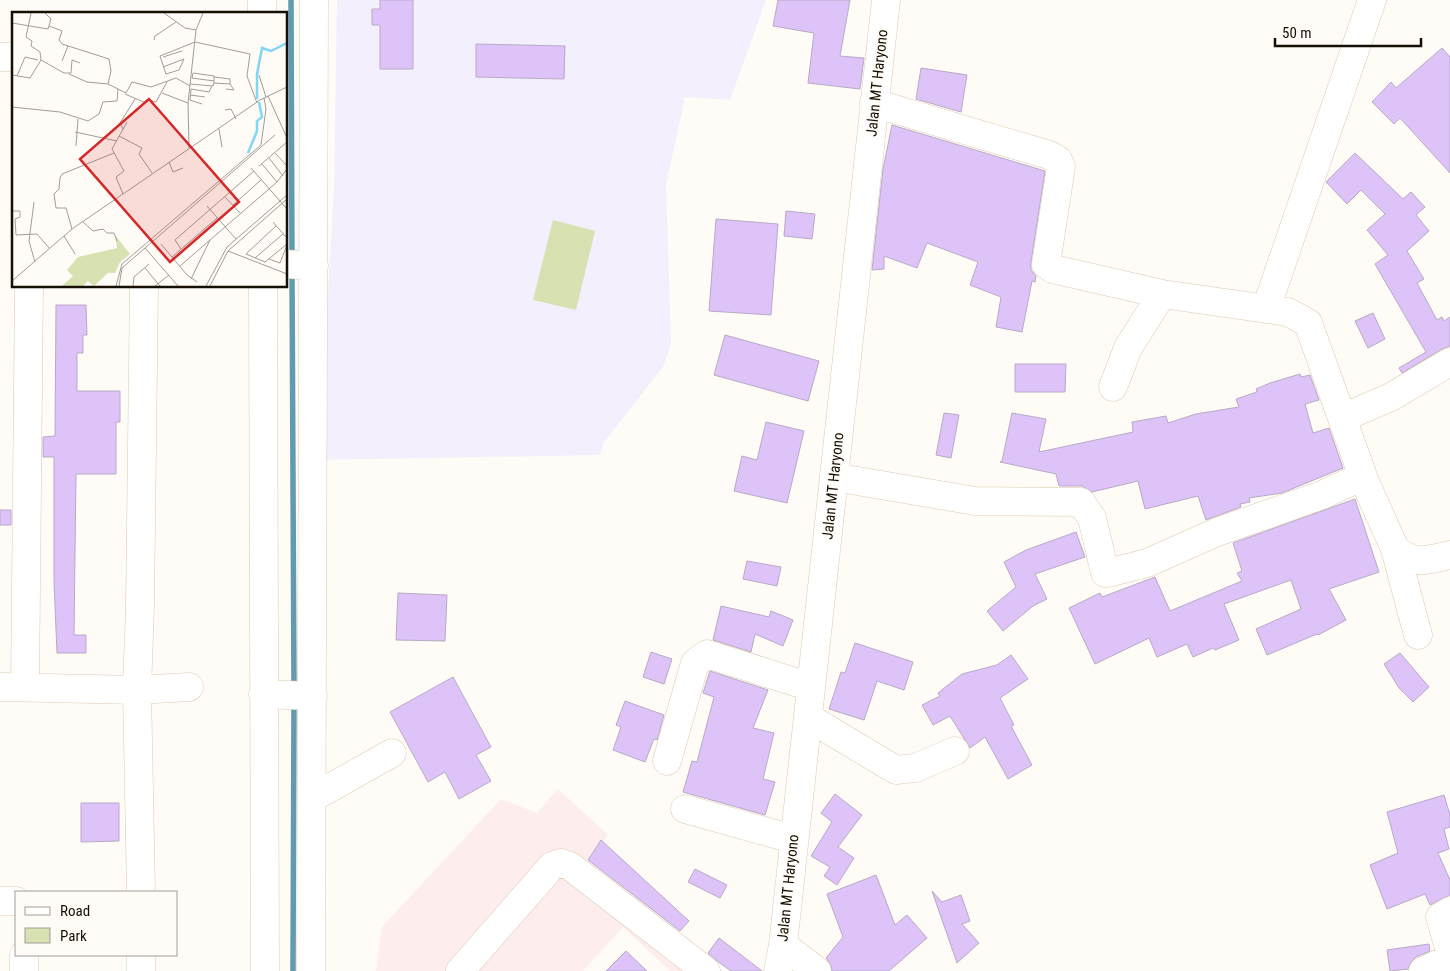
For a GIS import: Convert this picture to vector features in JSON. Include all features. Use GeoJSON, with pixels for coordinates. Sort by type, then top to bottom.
{"type":"FeatureCollection","features":[{"type":"Feature","properties":{"kind":"street"},"geometry":{"type":"LineString","coordinates":[[265,971],[289,695],[314,0]]}},
{"type":"Feature","properties":{"kind":"street","name":"Jalan MT Haryono"},"geometry":{"type":"LineString","coordinates":[[780,958],[809,718],[886,0]]}},
{"type":"Feature","properties":{"kind":"street"},"geometry":{"type":"LineString","coordinates":[[1266,309],[1372,0]]}},
{"type":"Feature","properties":{"kind":"street"},"geometry":{"type":"LineString","coordinates":[[874,103],[1049,155],[1058,160],[1061,167],[1046,264],[1053,269],[1162,294],[1288,312],[1308,323],[1363,476],[1396,548],[1418,635]]}},
{"type":"Feature","properties":{"kind":"street"},"geometry":{"type":"LineString","coordinates":[[29,288],[12,688],[136,690],[189,687]]}},
{"type":"Feature","properties":{"kind":"street"},"geometry":{"type":"LineString","coordinates":[[141,891],[136,690],[140,606],[144,288]]}},
{"type":"Feature","properties":{"kind":"street"},"geometry":{"type":"LineString","coordinates":[[263,288],[289,695],[312,798],[311,971]]}},
{"type":"Feature","properties":{"kind":"street"},"geometry":{"type":"LineString","coordinates":[[1113,387],[1128,348],[1162,294]]}},
{"type":"Feature","properties":{"kind":"street"},"geometry":{"type":"LineString","coordinates":[[1342,418],[1391,397],[1450,362]]}},
{"type":"Feature","properties":{"kind":"street"},"geometry":{"type":"LineString","coordinates":[[834,476],[975,501],[1081,502],[1092,518],[1105,573],[1147,562],[1217,532],[1322,495],[1363,476]]}},
{"type":"Feature","properties":{"kind":"street"},"geometry":{"type":"LineString","coordinates":[[1396,548],[1406,558],[1419,562],[1450,555]]}},
{"type":"Feature","properties":{"kind":"street"},"geometry":{"type":"LineString","coordinates":[[667,761],[695,663],[707,654],[811,687]]}},
{"type":"Feature","properties":{"kind":"street"},"geometry":{"type":"LineString","coordinates":[[809,718],[896,770],[915,768],[955,751]]}},
{"type":"Feature","properties":{"kind":"street"},"geometry":{"type":"LineString","coordinates":[[312,798],[392,753]]}},
{"type":"Feature","properties":{"kind":"street"},"geometry":{"type":"LineString","coordinates":[[685,809],[793,839]]}},
{"type":"Feature","properties":{"kind":"street"},"geometry":{"type":"LineString","coordinates":[[460,971],[552,866],[561,863],[570,866],[706,971]]}},
{"type":"Feature","properties":{"kind":"street"},"geometry":{"type":"LineString","coordinates":[[0,902],[15,901]]}},
{"type":"Feature","properties":{"kind":"street"},"geometry":{"type":"LineString","coordinates":[[1423,971],[1445,961],[1450,952],[1440,917],[1450,911]]}},
{"type":"Feature","properties":{"kind":"street"},"geometry":{"type":"LineString","coordinates":[[24,956],[24,971]]}},
{"type":"Feature","properties":{"kind":"street"},"geometry":{"type":"LineString","coordinates":[[141,956],[141,971]]}},
{"type":"Feature","properties":{"kind":"street"},"geometry":{"type":"LineString","coordinates":[[780,958],[817,971]]}},
{"type":"Feature","properties":{"kind":"shaded area"},"geometry":{"type":"Polygon","coordinates":[[[337,0],[766,0],[730,100],[685,97],[666,185],[671,345],[663,367],[604,442],[600,455],[319,460],[334,188],[337,0]]]}},
{"type":"Feature","properties":{"kind":"shaded area"},"geometry":{"type":"Polygon","coordinates":[[[558,789],[608,835],[582,867],[718,971],[670,971],[623,927],[583,971],[376,971],[382,927],[501,799],[537,813],[558,789]]]}},
{"type":"Feature","properties":{"kind":"green space"},"geometry":{"type":"Polygon","coordinates":[[[553,220],[595,231],[576,310],[533,300],[553,220]]]}},
{"type":"Feature","properties":{"kind":"building"},"geometry":{"type":"Polygon","coordinates":[[[380,0],[413,0],[413,69],[380,69],[380,25],[372,25],[372,9],[380,9],[380,0]]]}},
{"type":"Feature","properties":{"kind":"building"},"geometry":{"type":"Polygon","coordinates":[[[778,0],[850,0],[840,56],[864,58],[860,89],[808,83],[814,33],[773,26],[778,0]]]}},
{"type":"Feature","properties":{"kind":"building"},"geometry":{"type":"Polygon","coordinates":[[[476,44],[565,46],[564,79],[476,77],[476,44]]]}},
{"type":"Feature","properties":{"kind":"building"},"geometry":{"type":"Polygon","coordinates":[[[1442,48],[1450,57],[1450,173],[1400,118],[1394,124],[1372,102],[1391,82],[1396,88],[1442,48]]]}},
{"type":"Feature","properties":{"kind":"building"},"geometry":{"type":"Polygon","coordinates":[[[921,68],[967,75],[961,112],[916,99],[921,68]]]}},
{"type":"Feature","properties":{"kind":"building"},"geometry":{"type":"Polygon","coordinates":[[[892,125],[1045,171],[1031,262],[1031,270],[1036,276],[1035,282],[1032,281],[1022,332],[996,327],[1001,297],[970,285],[978,262],[927,243],[917,268],[884,256],[884,269],[872,270],[883,169],[892,125]]]}},
{"type":"Feature","properties":{"kind":"building"},"geometry":{"type":"Polygon","coordinates":[[[1355,153],[1403,199],[1411,192],[1425,207],[1416,215],[1429,231],[1407,251],[1424,279],[1417,283],[1437,320],[1442,317],[1444,321],[1450,317],[1450,346],[1402,373],[1399,368],[1426,352],[1375,264],[1388,255],[1367,230],[1385,214],[1361,190],[1347,204],[1326,182],[1355,153]]]}},
{"type":"Feature","properties":{"kind":"building"},"geometry":{"type":"Polygon","coordinates":[[[786,211],[815,214],[812,239],[784,236],[786,211]]]}},
{"type":"Feature","properties":{"kind":"building"},"geometry":{"type":"Polygon","coordinates":[[[716,219],[778,224],[771,315],[709,311],[716,219]]]}},
{"type":"Feature","properties":{"kind":"building"},"geometry":{"type":"Polygon","coordinates":[[[56,305],[86,305],[87,335],[83,335],[83,353],[77,353],[77,391],[120,391],[120,422],[116,422],[116,474],[76,474],[74,635],[86,635],[86,653],[57,653],[54,582],[54,457],[43,457],[43,437],[55,436],[56,305]]]}},
{"type":"Feature","properties":{"kind":"building"},"geometry":{"type":"Polygon","coordinates":[[[1373,313],[1385,339],[1368,348],[1355,321],[1373,313]]]}},
{"type":"Feature","properties":{"kind":"building"},"geometry":{"type":"Polygon","coordinates":[[[725,335],[819,361],[808,401],[714,375],[725,335]]]}},
{"type":"Feature","properties":{"kind":"building"},"geometry":{"type":"Polygon","coordinates":[[[1015,364],[1066,364],[1065,392],[1015,392],[1015,364]]]}},
{"type":"Feature","properties":{"kind":"building"},"geometry":{"type":"Polygon","coordinates":[[[1300,374],[1301,377],[1310,375],[1319,400],[1305,404],[1313,433],[1329,428],[1343,468],[1282,493],[1249,498],[1250,502],[1240,504],[1241,507],[1206,520],[1198,496],[1145,509],[1138,481],[1092,492],[1082,486],[1059,486],[1056,474],[1000,462],[1002,461],[1012,413],[1046,419],[1039,452],[1133,432],[1132,422],[1166,416],[1168,423],[1196,414],[1239,407],[1236,399],[1257,392],[1256,389],[1270,383],[1300,374]]]}},
{"type":"Feature","properties":{"kind":"building"},"geometry":{"type":"Polygon","coordinates":[[[944,413],[959,415],[951,458],[936,455],[944,413]]]}},
{"type":"Feature","properties":{"kind":"building"},"geometry":{"type":"Polygon","coordinates":[[[766,422],[804,431],[787,503],[734,491],[742,456],[757,460],[766,422]]]}},
{"type":"Feature","properties":{"kind":"building"},"geometry":{"type":"Polygon","coordinates":[[[1355,499],[1379,572],[1329,589],[1346,620],[1318,635],[1267,655],[1256,629],[1301,609],[1291,580],[1224,604],[1239,640],[1215,650],[1213,648],[1193,657],[1187,644],[1157,657],[1149,638],[1095,664],[1069,608],[1100,593],[1102,597],[1155,577],[1170,611],[1242,581],[1237,573],[1242,571],[1233,543],[1355,499]]]}},
{"type":"Feature","properties":{"kind":"building"},"geometry":{"type":"Polygon","coordinates":[[[0,510],[11,510],[11,525],[0,525],[0,510]]]}},
{"type":"Feature","properties":{"kind":"building"},"geometry":{"type":"Polygon","coordinates":[[[1076,532],[1085,557],[1035,574],[1047,599],[1033,606],[1003,631],[987,611],[1016,587],[1004,562],[1026,550],[1076,532]]]}},
{"type":"Feature","properties":{"kind":"building"},"geometry":{"type":"Polygon","coordinates":[[[747,561],[781,567],[777,586],[743,579],[747,561]]]}},
{"type":"Feature","properties":{"kind":"building"},"geometry":{"type":"Polygon","coordinates":[[[398,593],[447,595],[445,641],[396,640],[398,593]]]}},
{"type":"Feature","properties":{"kind":"building"},"geometry":{"type":"Polygon","coordinates":[[[721,606],[769,617],[771,611],[793,620],[783,646],[755,634],[751,652],[713,640],[721,606]]]}},
{"type":"Feature","properties":{"kind":"building"},"geometry":{"type":"Polygon","coordinates":[[[855,643],[913,662],[904,690],[877,681],[864,720],[829,709],[841,672],[845,673],[855,643]]]}},
{"type":"Feature","properties":{"kind":"building"},"geometry":{"type":"Polygon","coordinates":[[[651,652],[672,659],[664,684],[643,677],[651,652]]]}},
{"type":"Feature","properties":{"kind":"building"},"geometry":{"type":"Polygon","coordinates":[[[1400,653],[1429,687],[1413,702],[1399,688],[1384,664],[1400,653]]]}},
{"type":"Feature","properties":{"kind":"building"},"geometry":{"type":"Polygon","coordinates":[[[1011,655],[1028,679],[1000,698],[1014,725],[1011,726],[1032,765],[1008,779],[985,737],[970,748],[950,716],[933,725],[922,705],[940,696],[938,693],[962,674],[997,665],[1011,655]]]}},
{"type":"Feature","properties":{"kind":"building"},"geometry":{"type":"Polygon","coordinates":[[[710,671],[768,690],[753,728],[774,733],[763,779],[775,782],[765,815],[683,792],[692,761],[697,762],[714,697],[703,693],[710,671]]]}},
{"type":"Feature","properties":{"kind":"building"},"geometry":{"type":"Polygon","coordinates":[[[453,677],[491,747],[476,755],[491,781],[459,799],[445,772],[428,782],[390,712],[453,677]]]}},
{"type":"Feature","properties":{"kind":"building"},"geometry":{"type":"Polygon","coordinates":[[[625,701],[664,715],[657,740],[654,739],[645,762],[613,750],[621,727],[616,725],[625,701]]]}},
{"type":"Feature","properties":{"kind":"building"},"geometry":{"type":"Polygon","coordinates":[[[835,794],[862,815],[838,847],[854,858],[837,885],[824,876],[830,867],[811,856],[832,822],[821,813],[835,794]]]}},
{"type":"Feature","properties":{"kind":"building"},"geometry":{"type":"Polygon","coordinates":[[[1444,795],[1450,815],[1450,827],[1444,829],[1449,849],[1438,853],[1450,880],[1450,895],[1430,905],[1425,894],[1387,909],[1370,865],[1398,853],[1387,812],[1444,795]]]}},
{"type":"Feature","properties":{"kind":"building"},"geometry":{"type":"Polygon","coordinates":[[[81,803],[119,803],[119,841],[81,842],[81,803]]]}},
{"type":"Feature","properties":{"kind":"building"},"geometry":{"type":"Polygon","coordinates":[[[601,840],[689,921],[680,931],[588,860],[601,840]]]}},
{"type":"Feature","properties":{"kind":"building"},"geometry":{"type":"Polygon","coordinates":[[[695,869],[727,885],[720,898],[688,882],[695,869]]]}},
{"type":"Feature","properties":{"kind":"building"},"geometry":{"type":"Polygon","coordinates":[[[876,875],[895,925],[907,915],[927,938],[889,971],[832,971],[831,965],[826,958],[843,937],[827,894],[876,875]]]}},
{"type":"Feature","properties":{"kind":"building"},"geometry":{"type":"Polygon","coordinates":[[[932,891],[942,902],[961,895],[970,921],[962,924],[979,943],[957,963],[932,891]]]}},
{"type":"Feature","properties":{"kind":"building"},"geometry":{"type":"Polygon","coordinates":[[[719,938],[762,971],[731,971],[716,960],[708,953],[719,938]]]}},
{"type":"Feature","properties":{"kind":"building"},"geometry":{"type":"Polygon","coordinates":[[[1429,944],[1430,951],[1416,957],[1408,969],[1390,971],[1387,950],[1429,944]]]}},
{"type":"Feature","properties":{"kind":"building"},"geometry":{"type":"Polygon","coordinates":[[[626,951],[647,971],[606,971],[626,951]]]}},
{"type":"Feature","properties":{"kind":"waterway"},"geometry":{"type":"LineString","coordinates":[[291,0],[292,258]]}},
{"type":"Feature","properties":{"kind":"waterway"},"geometry":{"type":"LineString","coordinates":[[292,272],[294,688]]}},
{"type":"Feature","properties":{"kind":"waterway"},"geometry":{"type":"LineString","coordinates":[[293,971],[294,702]]}}]}
